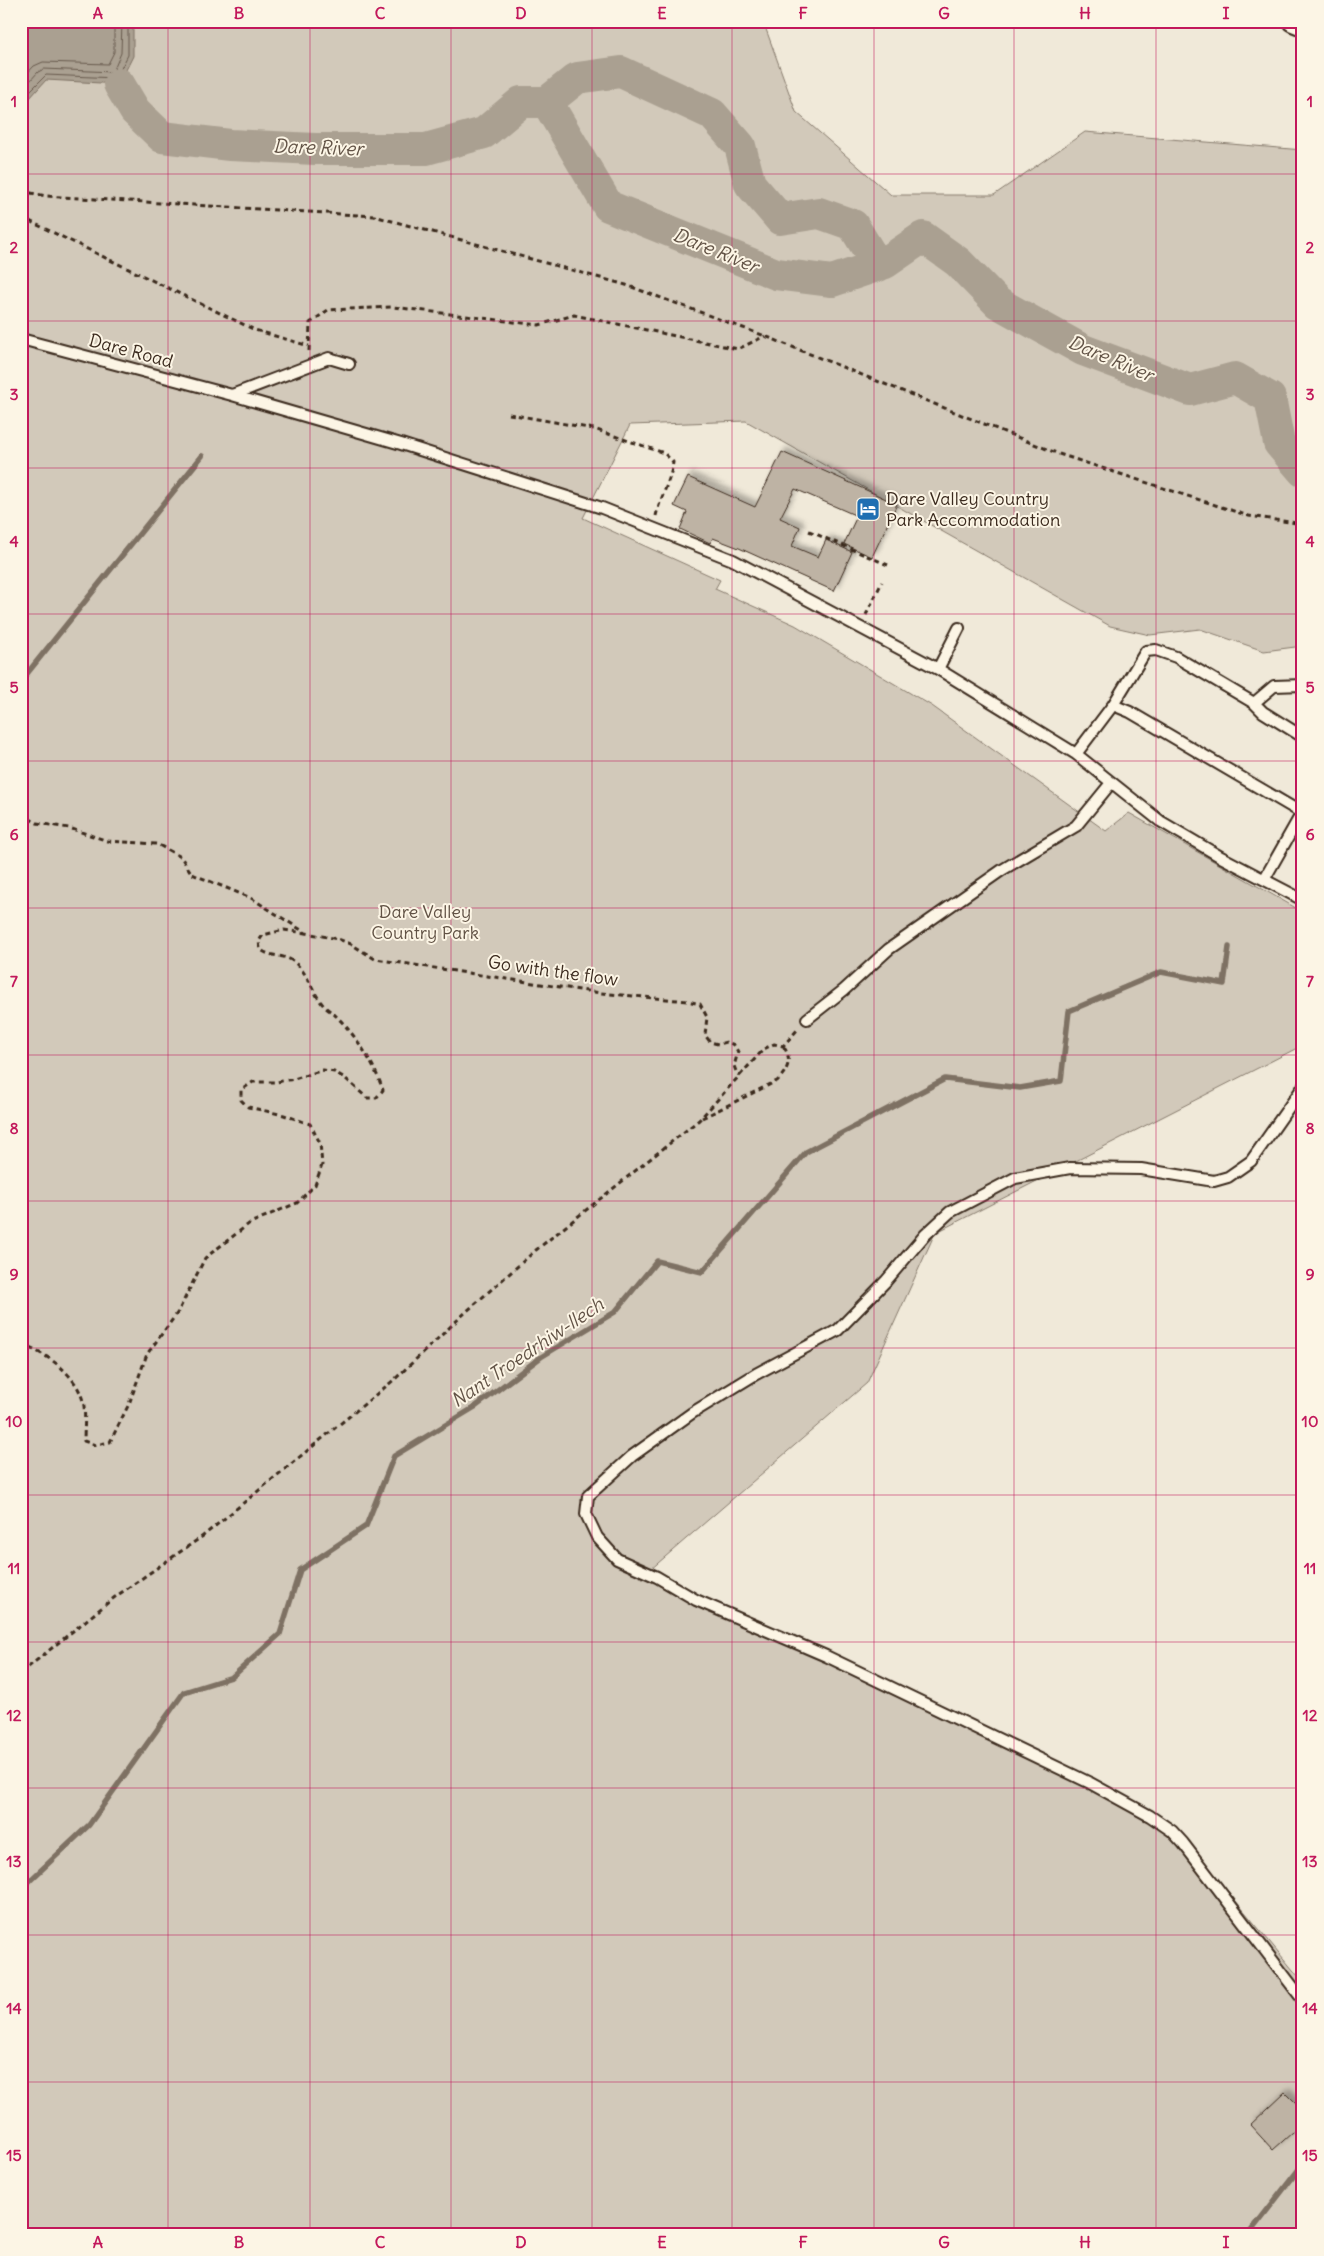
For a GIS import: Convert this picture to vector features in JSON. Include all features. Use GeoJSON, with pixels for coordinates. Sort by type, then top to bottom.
{"type":"FeatureCollection","features":[{"type":"Feature","properties":{"kind":"street"},"geometry":{"type":"LineString","coordinates":[[1293,21],[1303,25]]}},
{"type":"Feature","properties":{"kind":"lane","name":"Dare Road"},"geometry":{"type":"LineString","coordinates":[[21,339],[232,395],[410,447],[602,508],[733,560],[938,669],[1076,754],[1111,784],[1160,820],[1221,857],[1265,878],[1303,900]]}},
{"type":"Feature","properties":{"kind":"lane"},"geometry":{"type":"LineString","coordinates":[[232,395],[329,358],[349,364]]}},
{"type":"Feature","properties":{"kind":"lane"},"geometry":{"type":"LineString","coordinates":[[938,669],[959,628]]}},
{"type":"Feature","properties":{"kind":"lane"},"geometry":{"type":"LineString","coordinates":[[1076,754],[1113,705],[1146,651],[1156,650],[1176,657],[1254,703],[1263,712],[1303,737]]}},
{"type":"Feature","properties":{"kind":"lane"},"geometry":{"type":"LineString","coordinates":[[1254,703],[1274,686],[1303,685]]}},
{"type":"Feature","properties":{"kind":"lane"},"geometry":{"type":"LineString","coordinates":[[1113,705],[1130,712],[1302,812],[1265,878]]}},
{"type":"Feature","properties":{"kind":"lane"},"geometry":{"type":"LineString","coordinates":[[807,1019],[844,990],[889,950],[1002,870],[1076,826],[1111,784]]}},
{"type":"Feature","properties":{"kind":"lane"},"geometry":{"type":"LineString","coordinates":[[1303,1086],[1251,1161],[1228,1177],[1214,1181],[1141,1169],[1070,1168],[1015,1178],[950,1212],[925,1235],[886,1281],[838,1330],[756,1374],[692,1413],[632,1456],[588,1496],[586,1514],[597,1537],[617,1558],[657,1577],[696,1600],[880,1681],[1050,1763],[1150,1816],[1172,1832],[1183,1843],[1303,2000]]}},
{"type":"Feature","properties":{"kind":"path"},"geometry":{"type":"LineString","coordinates":[[300,21],[397,26],[405,21]]}},
{"type":"Feature","properties":{"kind":"path"},"geometry":{"type":"LineString","coordinates":[[21,191],[46,196],[374,216],[626,285],[765,336],[1059,454],[1249,516],[1303,524]]}},
{"type":"Feature","properties":{"kind":"path"},"geometry":{"type":"LineString","coordinates":[[21,217],[255,330],[309,346]]}},
{"type":"Feature","properties":{"kind":"path"},"geometry":{"type":"LineString","coordinates":[[308,365],[310,322],[328,310],[393,307],[539,326],[574,315],[738,349],[765,336]]}},
{"type":"Feature","properties":{"kind":"path"},"geometry":{"type":"LineString","coordinates":[[509,414],[594,429],[664,453],[673,462],[672,471],[660,499],[653,529]]}},
{"type":"Feature","properties":{"kind":"path"},"geometry":{"type":"LineString","coordinates":[[809,531],[888,566]]}},
{"type":"Feature","properties":{"kind":"path"},"geometry":{"type":"LineString","coordinates":[[860,628],[882,582]]}},
{"type":"Feature","properties":{"kind":"path","name":"Go with the flow"},"geometry":{"type":"LineString","coordinates":[[21,814],[37,823],[69,828],[108,841],[157,844],[181,857],[192,874],[251,898],[306,933]]}},
{"type":"Feature","properties":{"kind":"path","name":"Go with the flow"},"geometry":{"type":"LineString","coordinates":[[21,1345],[38,1350],[71,1376],[84,1402],[84,1441],[96,1445],[110,1442],[129,1404],[147,1354],[178,1312],[205,1258],[250,1223],[297,1203],[315,1185],[322,1165],[320,1143],[310,1124],[284,1115],[248,1107],[241,1100],[241,1090],[253,1082],[285,1081],[323,1070],[334,1072],[345,1078],[367,1098],[376,1098],[383,1090],[368,1055],[334,1014],[324,1006],[301,968],[292,960],[266,954],[260,949],[259,941],[263,935],[284,930],[306,933],[338,939],[351,944],[375,959],[391,963],[534,982],[600,993],[688,1000],[700,1004],[708,1017],[705,1035],[710,1042],[718,1044],[727,1042],[734,1045],[738,1052],[734,1066],[737,1074],[741,1076]]}},
{"type":"Feature","properties":{"kind":"path"},"geometry":{"type":"LineString","coordinates":[[783,1046],[807,1019]]}},
{"type":"Feature","properties":{"kind":"path"},"geometry":{"type":"LineString","coordinates":[[21,1673],[115,1597],[203,1536],[395,1379],[536,1250],[699,1120],[764,1049],[774,1044],[783,1046],[788,1052],[789,1063],[785,1074],[777,1081],[699,1120]]}},
{"type":"Feature","properties":{"kind":"green space","name":"Dare Valley Country Park"},"geometry":{"type":"Polygon","coordinates":[[[21,21],[763,21],[796,112],[891,195],[994,195],[1085,132],[1303,150],[1303,646],[1264,651],[1200,629],[1150,635],[1110,626],[746,421],[630,425],[583,518],[720,580],[715,589],[795,625],[932,706],[1106,831],[1129,813],[1303,912],[1303,1045],[935,1233],[867,1383],[643,1576],[996,1738],[1182,1836],[1303,1982],[1303,2235],[21,2235],[21,21]]]}},
{"type":"Feature","properties":{"kind":"water"},"geometry":{"type":"Polygon","coordinates":[[[21,21],[133,21],[133,56],[119,84],[46,80],[21,108],[21,21]]]}},
{"type":"Feature","properties":{"kind":"building"},"geometry":{"type":"Polygon","coordinates":[[[782,452],[897,504],[872,557],[844,544],[857,516],[795,489],[780,518],[800,527],[792,546],[818,557],[826,540],[852,552],[834,591],[739,548],[713,538],[710,543],[680,529],[687,512],[674,506],[688,477],[755,507],[782,452]]]}},
{"type":"Feature","properties":{"kind":"building"},"geometry":{"type":"Polygon","coordinates":[[[1285,2092],[1303,2110],[1303,2123],[1273,2150],[1250,2125],[1285,2092]]]}},
{"type":"Feature","properties":{"kind":"waterway"},"geometry":{"type":"LineString","coordinates":[[547,102],[577,78],[621,72],[712,114],[740,146],[750,184],[780,219],[819,213],[853,225],[878,266]]}},
{"type":"Feature","properties":{"kind":"waterway","name":"Dare River"},"geometry":{"type":"LineString","coordinates":[[119,84],[135,111],[162,137],[230,145],[315,149],[426,149],[484,133],[521,102],[547,102],[608,206],[776,274],[832,281],[885,263],[923,237],[958,262],[998,303],[1083,350],[1190,390],[1235,378],[1270,398],[1279,443],[1303,471]]}},
{"type":"Feature","properties":{"kind":"waterway"},"geometry":{"type":"LineString","coordinates":[[21,681],[202,456]]}},
{"type":"Feature","properties":{"kind":"waterway","name":"Nant Troedrhiw-llech"},"geometry":{"type":"LineString","coordinates":[[21,1889],[89,1825],[184,1692],[232,1677],[280,1634],[300,1570],[366,1526],[394,1456],[475,1407],[541,1357],[615,1312],[657,1261],[702,1272],[806,1152],[945,1079],[1020,1088],[1061,1081],[1069,1011],[1161,972],[1224,984],[1229,947]]}},
{"type":"Feature","properties":{"kind":"waterway"},"geometry":{"type":"LineString","coordinates":[[1248,2235],[1303,2164]]}},
{"type":"Feature","properties":{"kind":"place","name":"Dare Valley Country Park Accommodation"},"geometry":{"type":"Point","coordinates":[868,509]}}]}
